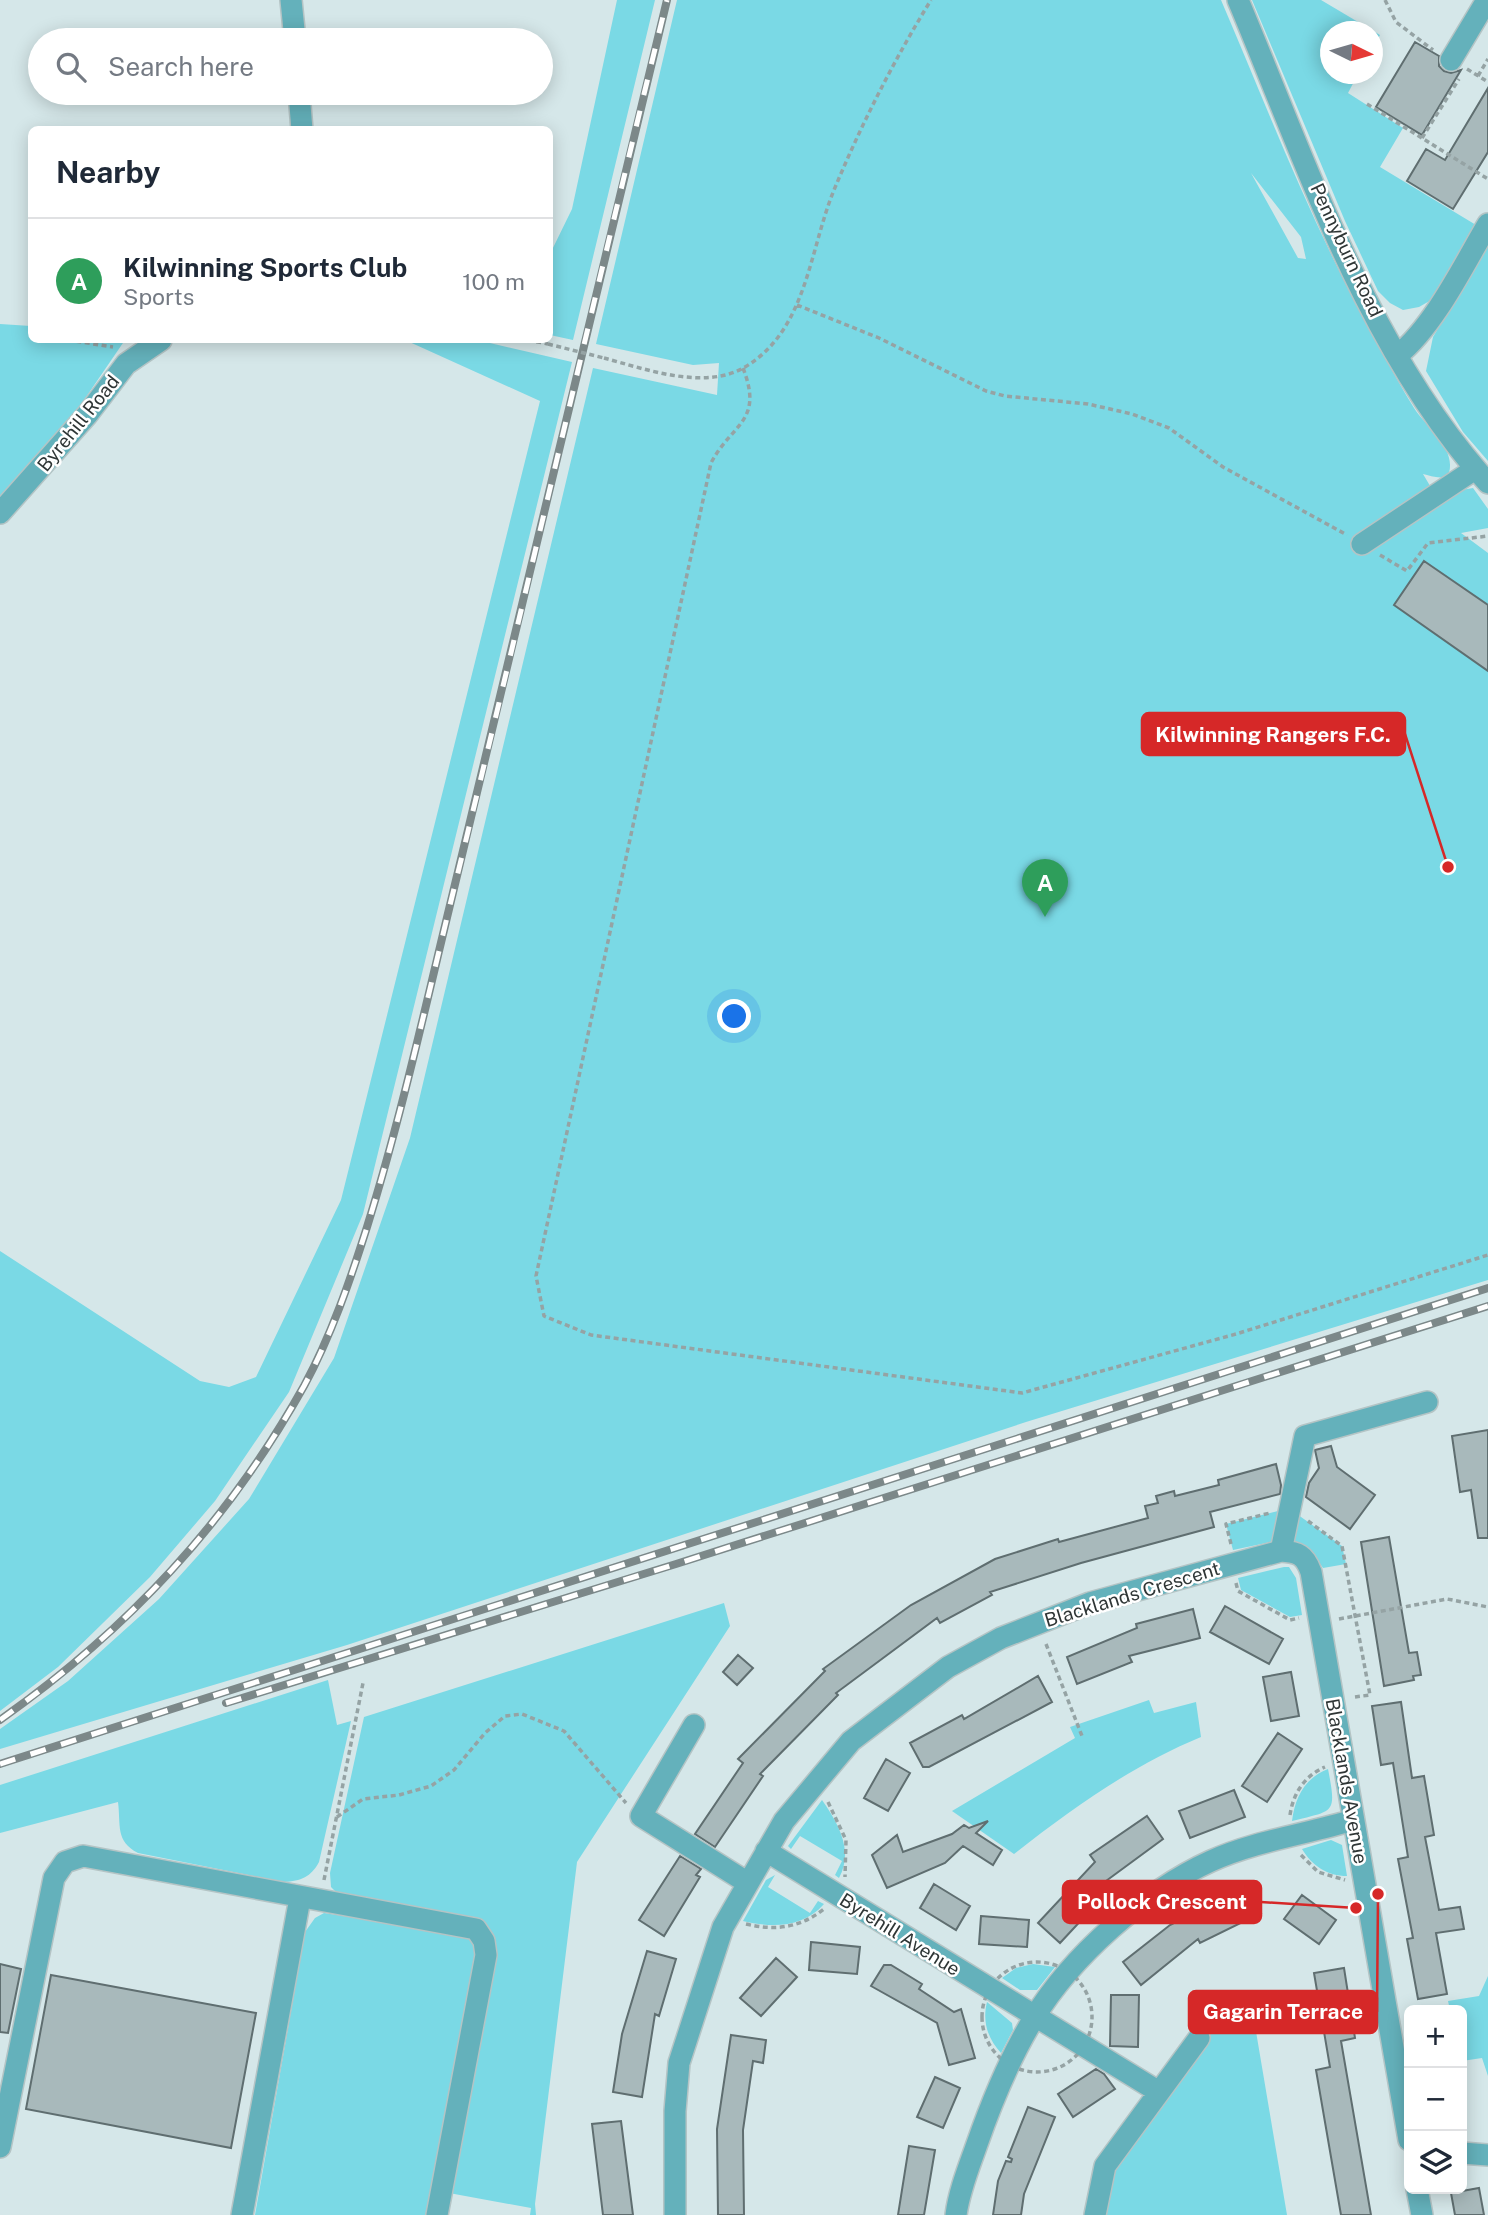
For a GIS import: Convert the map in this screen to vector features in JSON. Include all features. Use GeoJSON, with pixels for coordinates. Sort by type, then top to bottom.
{"type":"FeatureCollection","features":[{"type":"Feature","properties":{"kind":"street"},"geometry":{"type":"LineString","coordinates":[[291,0],[294,28]]}},
{"type":"Feature","properties":{"kind":"street","name":"Pennyburn Road"},"geometry":{"type":"LineString","coordinates":[[1238,0],[1354,272],[1398,355],[1438,419],[1482,476]]}},
{"type":"Feature","properties":{"kind":"street"},"geometry":{"type":"LineString","coordinates":[[1458,64],[1487,0]]}},
{"type":"Feature","properties":{"kind":"street"},"geometry":{"type":"LineString","coordinates":[[300,105],[302,126]]}},
{"type":"Feature","properties":{"kind":"street"},"geometry":{"type":"LineString","coordinates":[[1398,355],[1408,348],[1440,303],[1488,224]]}},
{"type":"Feature","properties":{"kind":"street","name":"Byrehill Road"},"geometry":{"type":"LineString","coordinates":[[0,513],[87,415],[126,364],[156,343]]}},
{"type":"Feature","properties":{"kind":"street"},"geometry":{"type":"LineString","coordinates":[[1362,544],[1482,476]]}},
{"type":"Feature","properties":{"kind":"street"},"geometry":{"type":"LineString","coordinates":[[1288,1551],[1305,1436],[1427,1402]]}},
{"type":"Feature","properties":{"kind":"street","name":"Blacklands Crescent"},"geometry":{"type":"LineString","coordinates":[[675,2215],[675,2111],[680,2063],[723,1927],[784,1821],[851,1741],[948,1667],[1038,1622],[1126,1592],[1288,1551]]}},
{"type":"Feature","properties":{"kind":"street","name":"Blacklands Avenue"},"geometry":{"type":"LineString","coordinates":[[1288,1551],[1304,1557],[1311,1572],[1407,2131]]}},
{"type":"Feature","properties":{"kind":"street"},"geometry":{"type":"LineString","coordinates":[[694,1725],[641,1816],[748,1883]]}},
{"type":"Feature","properties":{"kind":"street"},"geometry":{"type":"LineString","coordinates":[[956,2215],[968,2170],[999,2085],[1034,2017],[1095,1945],[1122,1920],[1170,1884],[1212,1861],[1353,1820]]}},
{"type":"Feature","properties":{"kind":"street","name":"Byrehill Avenue"},"geometry":{"type":"LineString","coordinates":[[766,1851],[1159,2092]]}},
{"type":"Feature","properties":{"kind":"street"},"geometry":{"type":"LineString","coordinates":[[0,2147],[54,1878],[65,1862],[83,1856],[476,1929],[484,1941],[486,1955],[437,2215]]}},
{"type":"Feature","properties":{"kind":"street"},"geometry":{"type":"LineString","coordinates":[[242,2215],[309,1900]]}},
{"type":"Feature","properties":{"kind":"street"},"geometry":{"type":"LineString","coordinates":[[1094,2215],[1105,2166],[1199,2038]]}},
{"type":"Feature","properties":{"kind":"street"},"geometry":{"type":"LineString","coordinates":[[1467,2153],[1488,2155]]}},
{"type":"Feature","properties":{"kind":"street"},"geometry":{"type":"LineString","coordinates":[[1418,2194],[1422,2215]]}},
{"type":"Feature","properties":{"kind":"path"},"geometry":{"type":"LineString","coordinates":[[543,343],[688,376],[720,375],[743,368],[775,341],[788,325],[797,305],[834,191],[900,51],[931,0]]}},
{"type":"Feature","properties":{"kind":"path"},"geometry":{"type":"LineString","coordinates":[[1385,0],[1396,22],[1404,30],[1488,82]]}},
{"type":"Feature","properties":{"kind":"path"},"geometry":{"type":"LineString","coordinates":[[1478,76],[1488,59]]}},
{"type":"Feature","properties":{"kind":"path"},"geometry":{"type":"LineString","coordinates":[[1422,138],[1458,64]]}},
{"type":"Feature","properties":{"kind":"path"},"geometry":{"type":"LineString","coordinates":[[1367,104],[1488,178]]}},
{"type":"Feature","properties":{"kind":"path"},"geometry":{"type":"LineString","coordinates":[[797,305],[879,338],[986,391],[1005,397],[1088,404],[1132,414],[1169,428],[1223,467],[1407,571],[1429,543],[1488,536]]}},
{"type":"Feature","properties":{"kind":"path"},"geometry":{"type":"LineString","coordinates":[[83,343],[139,354]]}},
{"type":"Feature","properties":{"kind":"path"},"geometry":{"type":"LineString","coordinates":[[743,368],[749,383],[750,411],[739,430],[711,463],[536,1276],[544,1316],[591,1335],[1022,1393],[1236,1334],[1488,1255]]}},
{"type":"Feature","properties":{"kind":"path"},"geometry":{"type":"LineString","coordinates":[[1231,1564],[1238,1591],[1290,1619],[1319,1618],[1447,1599],[1488,1607]]}},
{"type":"Feature","properties":{"kind":"path"},"geometry":{"type":"LineString","coordinates":[[1038,1622],[1082,1736]]}},
{"type":"Feature","properties":{"kind":"path"},"geometry":{"type":"LineString","coordinates":[[309,1900],[337,1817],[363,1683]]}},
{"type":"Feature","properties":{"kind":"path"},"geometry":{"type":"LineString","coordinates":[[337,1817],[363,1800],[399,1795],[431,1786],[454,1770],[485,1733],[505,1716],[522,1714],[564,1731],[603,1773],[614,1793],[641,1816]]}},
{"type":"Feature","properties":{"kind":"path"},"geometry":{"type":"LineString","coordinates":[[1343,1762],[1318,1770],[1296,1792],[1290,1814],[1292,1836],[1298,1852],[1318,1872],[1348,1880],[1364,1876]]}},
{"type":"Feature","properties":{"kind":"shaded area"},"geometry":{"type":"Polygon","coordinates":[[[617,0],[655,0],[573,340],[553,336],[553,248],[572,209],[617,0]]]}},
{"type":"Feature","properties":{"kind":"shaded area"},"geometry":{"type":"Polygon","coordinates":[[[677,0],[1221,0],[1296,177],[1357,306],[1414,408],[1446,450],[1450,466],[1447,475],[1440,477],[1423,474],[1439,501],[1456,491],[1473,488],[1488,509],[1488,528],[1461,533],[1488,553],[1488,1280],[1026,1422],[347,1645],[0,1749],[0,1729],[68,1681],[159,1599],[249,1499],[334,1358],[410,1138],[593,368],[717,395],[719,363],[693,365],[596,344],[677,0]],[[1251,173],[1298,258],[1306,259],[1301,237],[1251,173]]]}},
{"type":"Feature","properties":{"kind":"shaded area"},"geometry":{"type":"Polygon","coordinates":[[[1252,0],[1321,0],[1356,21],[1320,21],[1320,84],[1353,84],[1348,93],[1403,128],[1380,167],[1476,225],[1433,299],[1419,307],[1403,310],[1390,303],[1378,291],[1345,221],[1252,0]]]}},
{"type":"Feature","properties":{"kind":"shaded area"},"geometry":{"type":"Polygon","coordinates":[[[1488,245],[1488,461],[1463,432],[1426,371],[1433,337],[1488,245]]]}},
{"type":"Feature","properties":{"kind":"shaded area"},"geometry":{"type":"Polygon","coordinates":[[[0,324],[28,326],[28,343],[123,343],[71,419],[0,496],[0,324]]]}},
{"type":"Feature","properties":{"kind":"shaded area"},"geometry":{"type":"Polygon","coordinates":[[[412,343],[490,343],[572,362],[363,1214],[289,1392],[215,1501],[150,1577],[58,1667],[0,1711],[0,1251],[200,1381],[229,1387],[256,1377],[341,1200],[540,401],[412,343]]]}},
{"type":"Feature","properties":{"kind":"shaded area"},"geometry":{"type":"Polygon","coordinates":[[[1282,1510],[1276,1541],[1233,1550],[1226,1524],[1282,1510]]]}},
{"type":"Feature","properties":{"kind":"shaded area"},"geometry":{"type":"Polygon","coordinates":[[[1294,1512],[1342,1546],[1346,1564],[1323,1568],[1309,1548],[1289,1543],[1294,1512]]]}},
{"type":"Feature","properties":{"kind":"shaded area"},"geometry":{"type":"Polygon","coordinates":[[[1289,1567],[1296,1578],[1302,1615],[1290,1617],[1241,1590],[1238,1578],[1289,1567]]]}},
{"type":"Feature","properties":{"kind":"shaded area"},"geometry":{"type":"Polygon","coordinates":[[[724,1603],[730,1626],[577,1862],[535,2204],[536,2215],[530,2215],[531,2208],[449,2193],[493,1953],[478,1922],[336,1892],[331,1887],[330,1873],[364,1717],[724,1603]]]}},
{"type":"Feature","properties":{"kind":"shaded area"},"geometry":{"type":"Polygon","coordinates":[[[328,1680],[337,1725],[351,1721],[319,1862],[305,1877],[284,1882],[138,1853],[122,1838],[118,1802],[0,1833],[0,1785],[328,1680]]]}},
{"type":"Feature","properties":{"kind":"shaded area"},"geometry":{"type":"Polygon","coordinates":[[[1149,1700],[1154,1713],[1196,1702],[1201,1737],[1175,1748],[1103,1789],[1014,1854],[952,1811],[1075,1738],[1070,1727],[1149,1700]]]}},
{"type":"Feature","properties":{"kind":"shaded area"},"geometry":{"type":"Polygon","coordinates":[[[1328,1769],[1332,1795],[1329,1808],[1317,1815],[1292,1821],[1302,1789],[1328,1769]]]}},
{"type":"Feature","properties":{"kind":"shaded area"},"geometry":{"type":"Polygon","coordinates":[[[822,1800],[842,1837],[845,1857],[839,1878],[835,1875],[842,1861],[800,1836],[791,1849],[788,1846],[822,1800]]]}},
{"type":"Feature","properties":{"kind":"shaded area"},"geometry":{"type":"Polygon","coordinates":[[[1331,1840],[1342,1845],[1347,1876],[1321,1869],[1302,1849],[1331,1840]]]}},
{"type":"Feature","properties":{"kind":"shaded area"},"geometry":{"type":"Polygon","coordinates":[[[775,1875],[768,1887],[810,1913],[818,1901],[824,1904],[807,1918],[797,1922],[765,1925],[743,1921],[766,1880],[775,1875]]]}},
{"type":"Feature","properties":{"kind":"shaded area"},"geometry":{"type":"Polygon","coordinates":[[[324,1913],[468,1935],[475,1945],[476,1956],[426,2215],[255,2215],[305,1932],[315,1918],[324,1913]]]}},
{"type":"Feature","properties":{"kind":"shaded area"},"geometry":{"type":"Polygon","coordinates":[[[1033,1964],[1055,1967],[1037,1990],[1020,1990],[1002,1978],[1016,1968],[1033,1964]]]}},
{"type":"Feature","properties":{"kind":"shaded area"},"geometry":{"type":"Polygon","coordinates":[[[1488,1976],[1488,2076],[1482,2058],[1467,2060],[1467,2005],[1449,2005],[1448,2001],[1479,1996],[1488,1976]]]}},
{"type":"Feature","properties":{"kind":"shaded area"},"geometry":{"type":"Polygon","coordinates":[[[1250,1996],[1287,2215],[1104,2215],[1110,2168],[1206,2035],[1196,2027],[1220,2007],[1250,1996]]]}},
{"type":"Feature","properties":{"kind":"shaded area"},"geometry":{"type":"Polygon","coordinates":[[[987,2002],[1012,2023],[1013,2030],[1001,2053],[987,2030],[987,2002]]]}},
{"type":"Feature","properties":{"kind":"building"},"geometry":{"type":"Polygon","coordinates":[[[1415,42],[1439,56],[1439,66],[1444,71],[1451,73],[1461,70],[1422,135],[1376,107],[1415,42]]]}},
{"type":"Feature","properties":{"kind":"building"},"geometry":{"type":"Polygon","coordinates":[[[1488,88],[1488,152],[1453,209],[1407,181],[1426,149],[1445,160],[1488,88]]]}},
{"type":"Feature","properties":{"kind":"building"},"geometry":{"type":"Polygon","coordinates":[[[1424,561],[1488,605],[1488,671],[1394,605],[1424,561]]]}},
{"type":"Feature","properties":{"kind":"building"},"geometry":{"type":"Polygon","coordinates":[[[1488,1430],[1488,1538],[1478,1538],[1471,1490],[1460,1492],[1452,1436],[1488,1430]]]}},
{"type":"Feature","properties":{"kind":"building"},"geometry":{"type":"Polygon","coordinates":[[[1331,1446],[1337,1467],[1375,1495],[1350,1529],[1306,1497],[1309,1483],[1319,1468],[1315,1450],[1331,1446]]]}},
{"type":"Feature","properties":{"kind":"building"},"geometry":{"type":"Polygon","coordinates":[[[1276,1464],[1281,1485],[1280,1494],[1210,1512],[1214,1527],[1081,1563],[990,1592],[992,1595],[940,1623],[937,1618],[836,1693],[838,1695],[760,1774],[763,1776],[715,1847],[695,1834],[743,1763],[738,1759],[825,1671],[823,1669],[911,1605],[995,1559],[1058,1539],[1059,1542],[1148,1518],[1145,1506],[1158,1503],[1156,1496],[1174,1491],[1175,1496],[1219,1485],[1218,1480],[1276,1464]]]}},
{"type":"Feature","properties":{"kind":"building"},"geometry":{"type":"Polygon","coordinates":[[[1389,1537],[1409,1653],[1417,1652],[1421,1675],[1413,1676],[1414,1680],[1384,1686],[1361,1542],[1389,1537]]]}},
{"type":"Feature","properties":{"kind":"building"},"geometry":{"type":"Polygon","coordinates":[[[1225,1606],[1283,1639],[1269,1664],[1210,1632],[1225,1606]]]}},
{"type":"Feature","properties":{"kind":"building"},"geometry":{"type":"Polygon","coordinates":[[[1193,1609],[1200,1638],[1129,1656],[1132,1662],[1077,1684],[1067,1657],[1137,1628],[1136,1624],[1193,1609]]]}},
{"type":"Feature","properties":{"kind":"building"},"geometry":{"type":"Polygon","coordinates":[[[738,1655],[753,1668],[737,1685],[723,1672],[738,1655]]]}},
{"type":"Feature","properties":{"kind":"building"},"geometry":{"type":"Polygon","coordinates":[[[1291,1672],[1299,1716],[1271,1721],[1263,1677],[1291,1672]]]}},
{"type":"Feature","properties":{"kind":"building"},"geometry":{"type":"Polygon","coordinates":[[[1038,1676],[1052,1702],[929,1767],[923,1767],[910,1743],[962,1715],[964,1719],[1038,1676]]]}},
{"type":"Feature","properties":{"kind":"building"},"geometry":{"type":"Polygon","coordinates":[[[1401,1702],[1412,1778],[1424,1776],[1434,1835],[1425,1837],[1439,1910],[1460,1907],[1464,1929],[1436,1933],[1447,1994],[1418,1999],[1407,1939],[1413,1938],[1398,1859],[1408,1857],[1393,1763],[1381,1765],[1372,1706],[1401,1702]]]}},
{"type":"Feature","properties":{"kind":"building"},"geometry":{"type":"Polygon","coordinates":[[[1278,1733],[1302,1749],[1267,1802],[1242,1786],[1278,1733]]]}},
{"type":"Feature","properties":{"kind":"building"},"geometry":{"type":"Polygon","coordinates":[[[886,1759],[910,1773],[888,1811],[864,1798],[886,1759]]]}},
{"type":"Feature","properties":{"kind":"building"},"geometry":{"type":"Polygon","coordinates":[[[1234,1790],[1245,1817],[1190,1838],[1179,1811],[1234,1790]]]}},
{"type":"Feature","properties":{"kind":"building"},"geometry":{"type":"Polygon","coordinates":[[[1147,1816],[1163,1839],[1091,1892],[1100,1900],[1060,1943],[1038,1923],[1095,1862],[1090,1855],[1147,1816]]]}},
{"type":"Feature","properties":{"kind":"building"},"geometry":{"type":"Polygon","coordinates":[[[988,1821],[976,1833],[1002,1850],[993,1865],[963,1846],[945,1863],[887,1888],[872,1855],[897,1835],[903,1852],[952,1834],[964,1825],[969,1828],[988,1821]]]}},
{"type":"Feature","properties":{"kind":"building"},"geometry":{"type":"Polygon","coordinates":[[[680,1856],[701,1869],[696,1875],[700,1877],[664,1936],[639,1920],[680,1856]]]}},
{"type":"Feature","properties":{"kind":"building"},"geometry":{"type":"Polygon","coordinates":[[[934,1884],[970,1906],[956,1930],[920,1908],[934,1884]]]}},
{"type":"Feature","properties":{"kind":"building"},"geometry":{"type":"Polygon","coordinates":[[[1248,1885],[1261,1913],[1200,1943],[1198,1939],[1141,1985],[1123,1962],[1170,1925],[1209,1905],[1211,1909],[1215,1907],[1213,1902],[1248,1885]]]}},
{"type":"Feature","properties":{"kind":"building"},"geometry":{"type":"Polygon","coordinates":[[[1302,1895],[1336,1920],[1319,1944],[1284,1919],[1302,1895]]]}},
{"type":"Feature","properties":{"kind":"building"},"geometry":{"type":"Polygon","coordinates":[[[981,1916],[1029,1920],[1027,1947],[979,1944],[981,1916]]]}},
{"type":"Feature","properties":{"kind":"building"},"geometry":{"type":"Polygon","coordinates":[[[811,1942],[860,1947],[857,1974],[809,1970],[811,1942]]]}},
{"type":"Feature","properties":{"kind":"building"},"geometry":{"type":"Polygon","coordinates":[[[647,1951],[676,1959],[659,2016],[655,2014],[642,2097],[613,2092],[622,2034],[647,1951]]]}},
{"type":"Feature","properties":{"kind":"building"},"geometry":{"type":"Polygon","coordinates":[[[776,1958],[797,1977],[761,2016],[740,1998],[776,1958]]]}},
{"type":"Feature","properties":{"kind":"building"},"geometry":{"type":"Polygon","coordinates":[[[0,1964],[21,1969],[8,2033],[0,2032],[0,1964]]]}},
{"type":"Feature","properties":{"kind":"building"},"geometry":{"type":"Polygon","coordinates":[[[884,1965],[891,1965],[922,1984],[919,1989],[954,2012],[961,2009],[975,2058],[949,2065],[937,2023],[871,1986],[884,1965]]]}},
{"type":"Feature","properties":{"kind":"building"},"geometry":{"type":"Polygon","coordinates":[[[1344,1968],[1355,2038],[1341,2041],[1371,2215],[1341,2215],[1316,2070],[1330,2067],[1314,1973],[1344,1968]]]}},
{"type":"Feature","properties":{"kind":"building"},"geometry":{"type":"Polygon","coordinates":[[[51,1975],[256,2013],[231,2148],[26,2109],[51,1975]]]}},
{"type":"Feature","properties":{"kind":"building"},"geometry":{"type":"Polygon","coordinates":[[[1111,1995],[1139,1995],[1138,2047],[1110,2046],[1111,1995]]]}},
{"type":"Feature","properties":{"kind":"building"},"geometry":{"type":"Polygon","coordinates":[[[731,2035],[766,2040],[763,2063],[753,2061],[743,2130],[744,2215],[718,2215],[717,2129],[731,2035]]]}},
{"type":"Feature","properties":{"kind":"building"},"geometry":{"type":"Polygon","coordinates":[[[1096,2069],[1104,2074],[1115,2089],[1073,2117],[1058,2094],[1096,2069]]]}},
{"type":"Feature","properties":{"kind":"building"},"geometry":{"type":"Polygon","coordinates":[[[935,2077],[960,2088],[943,2128],[917,2117],[935,2077]]]}},
{"type":"Feature","properties":{"kind":"building"},"geometry":{"type":"Polygon","coordinates":[[[1028,2107],[1055,2117],[1024,2194],[1021,2215],[993,2215],[998,2181],[1006,2161],[1011,2162],[1012,2159],[1008,2157],[1028,2107]]]}},
{"type":"Feature","properties":{"kind":"building"},"geometry":{"type":"Polygon","coordinates":[[[621,2121],[633,2215],[603,2215],[592,2124],[621,2121]]]}},
{"type":"Feature","properties":{"kind":"building"},"geometry":{"type":"Polygon","coordinates":[[[909,2146],[935,2150],[924,2215],[898,2215],[909,2146]]]}},
{"type":"Feature","properties":{"kind":"building"},"geometry":{"type":"Polygon","coordinates":[[[1479,2188],[1484,2215],[1455,2215],[1451,2194],[1467,2194],[1467,2190],[1479,2188]]]}},
{"type":"Feature","properties":{"kind":"railway"},"geometry":{"type":"LineString","coordinates":[[0,1720],[91,1649],[171,1571],[208,1528],[242,1484],[304,1386],[339,1308],[379,1187],[411,1067],[667,0]]}},
{"type":"Feature","properties":{"kind":"railway"},"geometry":{"type":"LineString","coordinates":[[0,1764],[1488,1288]]}},
{"type":"Feature","properties":{"kind":"railway"},"geometry":{"type":"LineString","coordinates":[[226,1703],[676,1564],[1488,1306]]}},
{"type":"Feature","properties":{"kind":"place","name":"Kilwinning Rangers F.C."},"geometry":{"type":"Point","coordinates":[1448,867]}},
{"type":"Feature","properties":{"kind":"place","name":"Kilwinning Sports Club"},"geometry":{"type":"Point","coordinates":[1045,917]}},
{"type":"Feature","properties":{"kind":"place","name":"Gagarin Terrace"},"geometry":{"type":"Point","coordinates":[1378,1894]}},
{"type":"Feature","properties":{"kind":"place","name":"Pollock Crescent"},"geometry":{"type":"Point","coordinates":[1356,1908]}}]}
